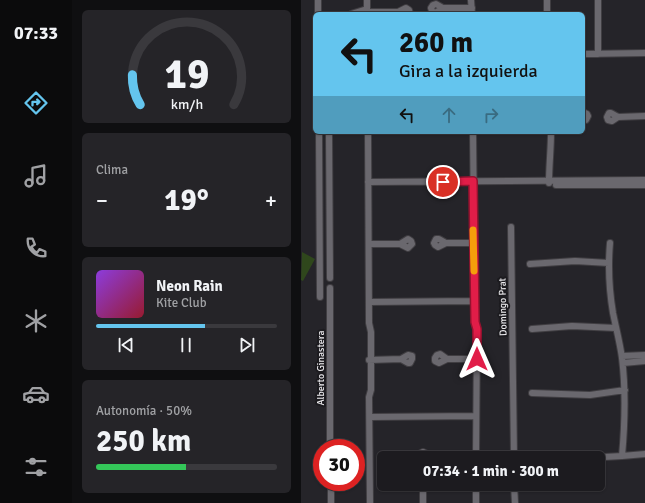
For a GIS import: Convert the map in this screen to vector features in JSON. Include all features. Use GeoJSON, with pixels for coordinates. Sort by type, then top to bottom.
{"type":"FeatureCollection","features":[{"type":"Feature","properties":{"kind":"street"},"geometry":{"type":"LineString","coordinates":[[318,0],[318,12]]}},
{"type":"Feature","properties":{"kind":"street"},"geometry":{"type":"LineString","coordinates":[[367,0],[367,12]]}},
{"type":"Feature","properties":{"kind":"street"},"geometry":{"type":"LineString","coordinates":[[443,8],[472,11],[471,0]]}},
{"type":"Feature","properties":{"kind":"street"},"geometry":{"type":"LineString","coordinates":[[547,0],[547,12]]}},
{"type":"Feature","properties":{"kind":"street"},"geometry":{"type":"LineString","coordinates":[[598,0],[598,54]]}},
{"type":"Feature","properties":{"kind":"street"},"geometry":{"type":"LineString","coordinates":[[401,12],[406,8],[410,12]]}},
{"type":"Feature","properties":{"kind":"street"},"geometry":{"type":"LineString","coordinates":[[585,54],[645,53]]}},
{"type":"Feature","properties":{"kind":"street"},"geometry":{"type":"LineString","coordinates":[[619,117],[645,116]]}},
{"type":"Feature","properties":{"kind":"street"},"geometry":{"type":"LineString","coordinates":[[319,134],[320,297]]}},
{"type":"Feature","properties":{"kind":"street"},"geometry":{"type":"LineString","coordinates":[[329,134],[330,278]]}},
{"type":"Feature","properties":{"kind":"street"},"geometry":{"type":"LineString","coordinates":[[368,134],[369,323],[367,332],[369,360],[367,389],[370,417],[370,503]]}},
{"type":"Feature","properties":{"kind":"street"},"geometry":{"type":"LineString","coordinates":[[473,134],[475,301],[475,322],[473,328],[475,359],[474,389],[476,451]]}},
{"type":"Feature","properties":{"kind":"street"},"geometry":{"type":"LineString","coordinates":[[546,134],[549,156],[549,183]]}},
{"type":"Feature","properties":{"kind":"street"},"geometry":{"type":"LineString","coordinates":[[549,156],[551,149],[551,134]]}},
{"type":"Feature","properties":{"kind":"street"},"geometry":{"type":"LineString","coordinates":[[549,183],[645,180]]}},
{"type":"Feature","properties":{"kind":"street"},"geometry":{"type":"LineString","coordinates":[[368,184],[549,183],[645,185]]}},
{"type":"Feature","properties":{"kind":"street","name":"Domingo Prat"},"geometry":{"type":"LineString","coordinates":[[511,227],[514,451]]}},
{"type":"Feature","properties":{"kind":"street"},"geometry":{"type":"LineString","coordinates":[[446,243],[474,243]]}},
{"type":"Feature","properties":{"kind":"street"},"geometry":{"type":"LineString","coordinates":[[610,243],[609,263],[611,299],[622,360],[625,390],[622,456]]}},
{"type":"Feature","properties":{"kind":"street"},"geometry":{"type":"LineString","coordinates":[[369,244],[400,244]]}},
{"type":"Feature","properties":{"kind":"street"},"geometry":{"type":"LineString","coordinates":[[530,264],[575,261],[609,263]]}},
{"type":"Feature","properties":{"kind":"street","name":"Alberto Ginastera"},"geometry":{"type":"LineString","coordinates":[[330,288],[330,439]]}},
{"type":"Feature","properties":{"kind":"street"},"geometry":{"type":"LineString","coordinates":[[369,302],[475,301]]}},
{"type":"Feature","properties":{"kind":"street"},"geometry":{"type":"LineString","coordinates":[[532,328],[572,326],[616,328]]}},
{"type":"Feature","properties":{"kind":"street"},"geometry":{"type":"LineString","coordinates":[[622,360],[645,355]]}},
{"type":"Feature","properties":{"kind":"street"},"geometry":{"type":"LineString","coordinates":[[369,360],[401,359]]}},
{"type":"Feature","properties":{"kind":"street"},"geometry":{"type":"LineString","coordinates":[[447,359],[475,359]]}},
{"type":"Feature","properties":{"kind":"street"},"geometry":{"type":"LineString","coordinates":[[622,360],[645,361]]}},
{"type":"Feature","properties":{"kind":"street"},"geometry":{"type":"LineString","coordinates":[[532,393],[590,395],[625,390]]}},
{"type":"Feature","properties":{"kind":"street"},"geometry":{"type":"LineString","coordinates":[[370,417],[476,416]]}},
{"type":"Feature","properties":{"kind":"street"},"geometry":{"type":"LineString","coordinates":[[605,457],[645,454]]}},
{"type":"Feature","properties":{"kind":"street"},"geometry":{"type":"LineString","coordinates":[[331,491],[331,503]]}},
{"type":"Feature","properties":{"kind":"street"},"geometry":{"type":"LineString","coordinates":[[423,491],[423,503]]}},
{"type":"Feature","properties":{"kind":"street"},"geometry":{"type":"LineString","coordinates":[[476,491],[476,503]]}},
{"type":"Feature","properties":{"kind":"street"},"geometry":{"type":"LineString","coordinates":[[514,491],[515,503]]}},
{"type":"Feature","properties":{"kind":"green space"},"geometry":{"type":"Polygon","coordinates":[[[302,252],[315,259],[303,281],[301,280],[302,252]]]}},
{"type":"Feature","properties":{"kind":"slow traffic"},"geometry":{"type":"LineString","coordinates":[[473,230],[474,271]]}},
{"type":"Feature","properties":{"kind":"route"},"geometry":{"type":"LineString","coordinates":[[443,182],[473,181],[477,359]]}}]}
